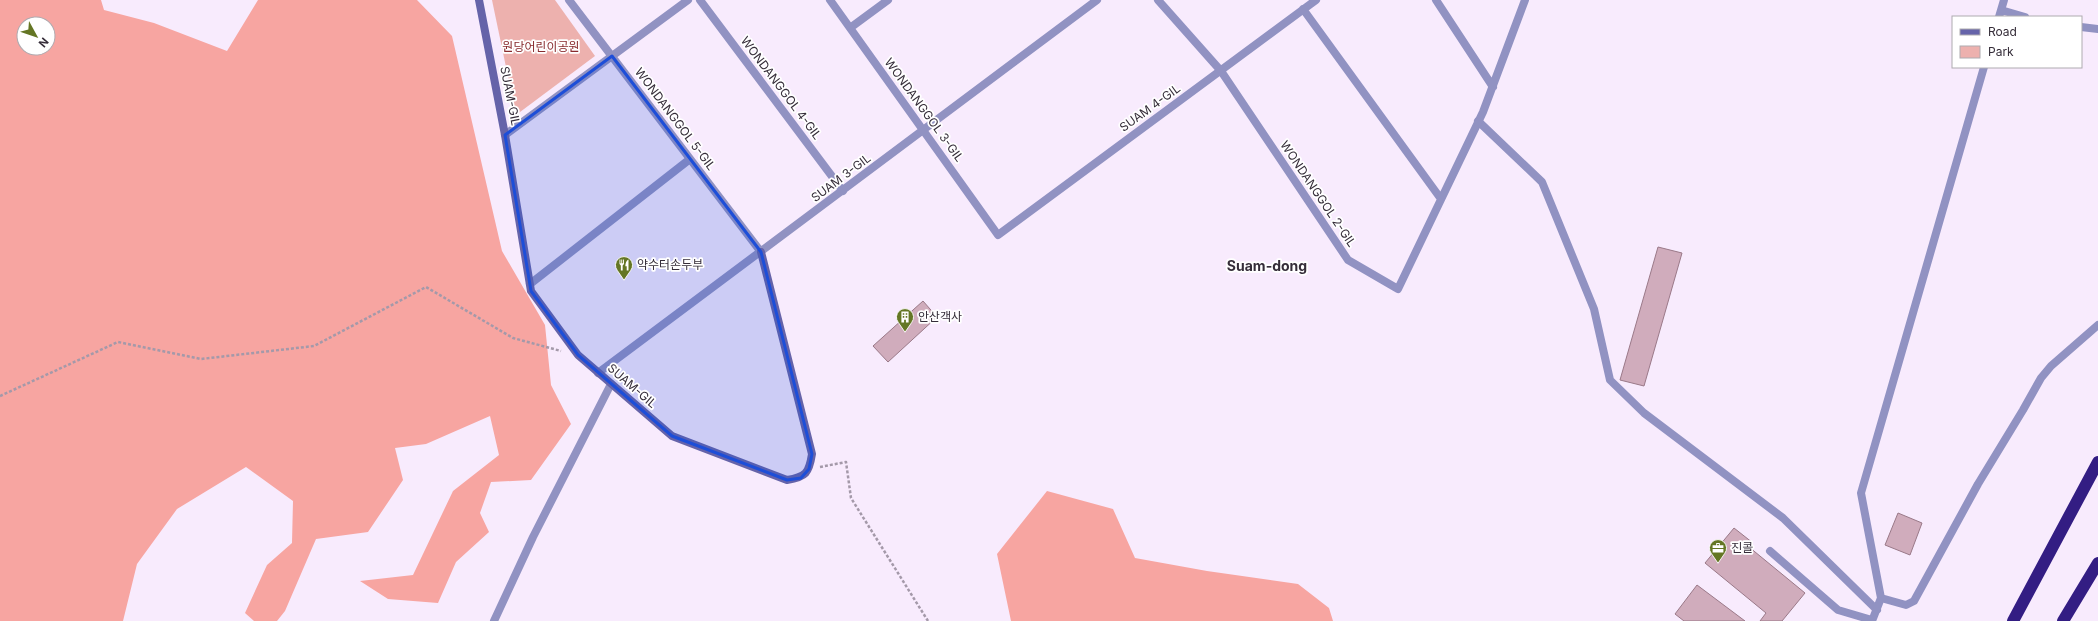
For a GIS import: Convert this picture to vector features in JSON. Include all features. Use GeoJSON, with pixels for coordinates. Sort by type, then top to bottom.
{"type":"FeatureCollection","features":[{"type":"Feature","properties":{"kind":"highway"},"geometry":{"type":"LineString","coordinates":[[2013,621],[2058,540],[2097,463]]}},
{"type":"Feature","properties":{"kind":"highway"},"geometry":{"type":"LineString","coordinates":[[2063,621],[2098,563]]}},
{"type":"Feature","properties":{"kind":"street","name":"SUAM-GIL"},"geometry":{"type":"LineString","coordinates":[[479,0],[505,135],[531,290],[578,355],[672,436],[786,480],[801,478],[809,469]]}},
{"type":"Feature","properties":{"kind":"street","name":"WONDANGGOL 5-GIL"},"geometry":{"type":"LineString","coordinates":[[569,0],[761,252]]}},
{"type":"Feature","properties":{"kind":"street"},"geometry":{"type":"LineString","coordinates":[[505,135],[688,0]]}},
{"type":"Feature","properties":{"kind":"street","name":"WONDANGGOL 4-GIL"},"geometry":{"type":"LineString","coordinates":[[700,0],[843,191]]}},
{"type":"Feature","properties":{"kind":"street","name":"WONDANGGOL 3-GIL"},"geometry":{"type":"LineString","coordinates":[[830,0],[998,235]]}},
{"type":"Feature","properties":{"kind":"street"},"geometry":{"type":"LineString","coordinates":[[850,28],[888,0]]}},
{"type":"Feature","properties":{"kind":"street","name":"SUAM 3-GIL"},"geometry":{"type":"LineString","coordinates":[[598,373],[924,131],[1097,0]]}},
{"type":"Feature","properties":{"kind":"street","name":"WONDANGGOL 2-GIL"},"geometry":{"type":"LineString","coordinates":[[1158,0],[1221,70],[1348,260],[1398,289],[1493,87],[1524,0]]}},
{"type":"Feature","properties":{"kind":"street","name":"SUAM 4-GIL"},"geometry":{"type":"LineString","coordinates":[[998,235],[1316,0]]}},
{"type":"Feature","properties":{"kind":"street"},"geometry":{"type":"LineString","coordinates":[[1436,0],[1493,87]]}},
{"type":"Feature","properties":{"kind":"street"},"geometry":{"type":"LineString","coordinates":[[2004,0],[2000,14],[2017,16]]}},
{"type":"Feature","properties":{"kind":"street"},"geometry":{"type":"LineString","coordinates":[[1303,10],[1441,199]]}},
{"type":"Feature","properties":{"kind":"street"},"geometry":{"type":"LineString","coordinates":[[2082,27],[2098,29]]}},
{"type":"Feature","properties":{"kind":"street"},"geometry":{"type":"LineString","coordinates":[[1770,551],[1838,610],[1872,621],[1882,598],[1861,493],[1984,68]]}},
{"type":"Feature","properties":{"kind":"street"},"geometry":{"type":"LineString","coordinates":[[1478,121],[1542,182],[1594,310],[1610,380],[1644,413],[1783,518],[1877,610]]}},
{"type":"Feature","properties":{"kind":"street"},"geometry":{"type":"LineString","coordinates":[[530,284],[690,159]]}},
{"type":"Feature","properties":{"kind":"street"},"geometry":{"type":"LineString","coordinates":[[761,252],[812,454],[809,469]]}},
{"type":"Feature","properties":{"kind":"street"},"geometry":{"type":"LineString","coordinates":[[1882,598],[1906,605],[1914,601],[1978,484],[2041,378],[2051,366],[2098,324]]}},
{"type":"Feature","properties":{"kind":"street"},"geometry":{"type":"LineString","coordinates":[[494,621],[533,537],[611,384]]}},
{"type":"Feature","properties":{"kind":"path"},"geometry":{"type":"LineString","coordinates":[[0,396],[118,342],[201,359],[314,346],[426,288],[513,338],[578,355]]}},
{"type":"Feature","properties":{"kind":"path"},"geometry":{"type":"LineString","coordinates":[[809,469],[846,462],[851,498],[928,621]]}},
{"type":"Feature","properties":{"kind":"highlighted area"},"geometry":{"type":"Polygon","coordinates":[[[612,56],[761,252],[812,454],[809,469],[801,478],[787,480],[672,436],[578,355],[531,291],[505,135],[612,56]]]}},
{"type":"Feature","properties":{"kind":"green space","name":"원당어린이공원"},"geometry":{"type":"Polygon","coordinates":[[[492,0],[555,0],[595,56],[516,115],[492,0]]]}},
{"type":"Feature","properties":{"kind":"shaded area"},"geometry":{"type":"Polygon","coordinates":[[[0,0],[101,0],[104,10],[154,23],[227,51],[258,0],[417,0],[452,36],[502,251],[545,325],[551,385],[571,424],[531,480],[491,482],[480,513],[489,532],[456,562],[438,603],[388,599],[360,581],[413,575],[453,491],[499,455],[490,416],[426,444],[395,448],[403,480],[368,532],[316,539],[285,611],[277,621],[254,621],[245,613],[267,565],[292,543],[293,501],[246,467],[177,509],[137,564],[123,621],[0,621],[0,0]]]}},
{"type":"Feature","properties":{"kind":"shaded area"},"geometry":{"type":"Polygon","coordinates":[[[1047,491],[1113,509],[1135,558],[1207,571],[1298,584],[1329,608],[1333,621],[1011,621],[997,554],[1047,491]]]}},
{"type":"Feature","properties":{"kind":"building"},"geometry":{"type":"Polygon","coordinates":[[[1658,247],[1682,253],[1644,386],[1620,380],[1658,247]]]}},
{"type":"Feature","properties":{"kind":"building","name":"안산객사"},"geometry":{"type":"Polygon","coordinates":[[[923,301],[937,317],[888,362],[873,346],[923,301]]]}},
{"type":"Feature","properties":{"kind":"building"},"geometry":{"type":"Polygon","coordinates":[[[1898,513],[1922,523],[1910,555],[1885,545],[1898,513]]]}},
{"type":"Feature","properties":{"kind":"building"},"geometry":{"type":"Polygon","coordinates":[[[1734,528],[1753,543],[1749,547],[1805,593],[1782,621],[1760,621],[1766,613],[1705,563],[1734,528]]]}},
{"type":"Feature","properties":{"kind":"building"},"geometry":{"type":"Polygon","coordinates":[[[1697,585],[1745,621],[1684,621],[1675,614],[1697,585]]]}},
{"type":"Feature","properties":{"kind":"place","name":"약수터손두부"},"geometry":{"type":"Point","coordinates":[624,280]}},
{"type":"Feature","properties":{"kind":"place","name":"안산객사"},"geometry":{"type":"Point","coordinates":[905,332]}},
{"type":"Feature","properties":{"kind":"place","name":"진콜"},"geometry":{"type":"Point","coordinates":[1718,563]}},
{"type":"Feature","properties":{"kind":"district","name":"Suam-dong"},"geometry":{"type":"Point","coordinates":[1267,266]}}]}
